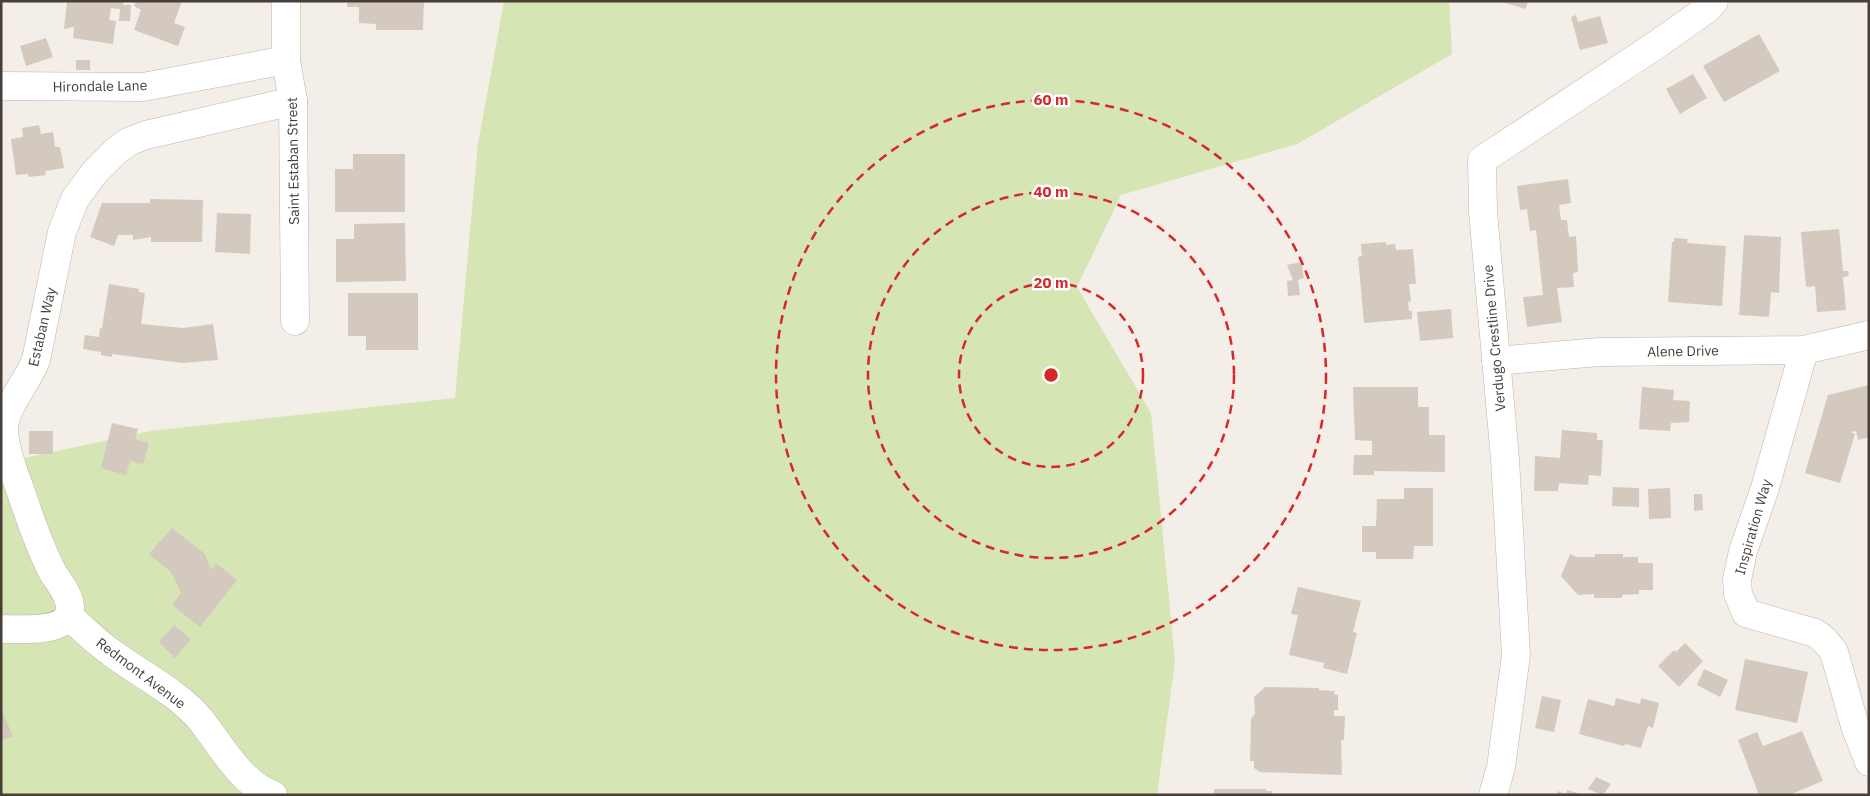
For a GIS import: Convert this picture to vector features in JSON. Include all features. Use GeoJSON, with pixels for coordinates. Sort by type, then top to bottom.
{"type":"FeatureCollection","features":[{"type":"Feature","properties":{"kind":"street","name":"Saint Estaban Street"},"geometry":{"type":"LineString","coordinates":[[286,1],[286,60],[293,101],[295,321]]}},
{"type":"Feature","properties":{"kind":"street","name":"Verdugo Crestline Drive"},"geometry":{"type":"LineString","coordinates":[[1493,795],[1501,767],[1516,655],[1504,459],[1483,212],[1482,160],[1656,45],[1706,9],[1714,1]]}},
{"type":"Feature","properties":{"kind":"street","name":"Hirondale Lane"},"geometry":{"type":"LineString","coordinates":[[1,86],[143,87],[286,60]]}},
{"type":"Feature","properties":{"kind":"street","name":"Estaban Way"},"geometry":{"type":"LineString","coordinates":[[68,616],[70,607],[67,596],[42,550],[7,452],[3,431],[10,407],[33,370],[62,232],[68,215],[75,199],[94,173],[116,151],[130,141],[146,135],[293,101]]}},
{"type":"Feature","properties":{"kind":"street","name":"Alene Drive"},"geometry":{"type":"LineString","coordinates":[[1496,361],[1599,352],[1804,350],[1869,335]]}},
{"type":"Feature","properties":{"kind":"street","name":"Inspiration Way"},"geometry":{"type":"LineString","coordinates":[[1804,350],[1764,488],[1743,552],[1737,580],[1738,594],[1746,613],[1815,633],[1828,643],[1834,652],[1855,726],[1869,762]]}},
{"type":"Feature","properties":{"kind":"street"},"geometry":{"type":"LineString","coordinates":[[1,628],[36,629],[59,624],[68,616]]}},
{"type":"Feature","properties":{"kind":"street","name":"Redmont Avenue"},"geometry":{"type":"LineString","coordinates":[[68,616],[110,652],[177,697],[199,718],[242,772],[257,786],[273,795]]}},
{"type":"Feature","properties":{"kind":"green space"},"geometry":{"type":"Polygon","coordinates":[[[504,1],[1449,1],[1452,54],[1297,144],[1121,195],[1077,287],[1151,413],[1175,661],[1157,795],[1,795],[1,463],[151,431],[455,398],[478,144],[504,1]]]}},
{"type":"Feature","properties":{"kind":"building"},"geometry":{"type":"Polygon","coordinates":[[[67,1],[124,1],[123,5],[131,5],[130,21],[119,21],[120,9],[111,8],[109,20],[116,21],[113,44],[73,38],[74,27],[64,29],[67,1]]]}},
{"type":"Feature","properties":{"kind":"building"},"geometry":{"type":"Polygon","coordinates":[[[136,1],[182,1],[174,23],[185,27],[178,46],[134,30],[141,10],[134,6],[136,1]]]}},
{"type":"Feature","properties":{"kind":"building"},"geometry":{"type":"Polygon","coordinates":[[[347,1],[424,1],[423,30],[376,30],[376,24],[359,23],[359,7],[347,7],[347,1]]]}},
{"type":"Feature","properties":{"kind":"building"},"geometry":{"type":"Polygon","coordinates":[[[1498,1],[1528,1],[1526,9],[1498,1]]]}},
{"type":"Feature","properties":{"kind":"building"},"geometry":{"type":"Polygon","coordinates":[[[1576,15],[1578,22],[1600,16],[1608,43],[1580,50],[1571,17],[1576,15]]]}},
{"type":"Feature","properties":{"kind":"building"},"geometry":{"type":"Polygon","coordinates":[[[1759,34],[1780,71],[1724,102],[1703,66],[1759,34]]]}},
{"type":"Feature","properties":{"kind":"building"},"geometry":{"type":"Polygon","coordinates":[[[46,38],[53,57],[26,66],[20,46],[46,38]]]}},
{"type":"Feature","properties":{"kind":"building"},"geometry":{"type":"Polygon","coordinates":[[[76,60],[90,60],[90,70],[76,70],[76,60]]]}},
{"type":"Feature","properties":{"kind":"building"},"geometry":{"type":"Polygon","coordinates":[[[1693,74],[1707,98],[1680,114],[1666,89],[1693,74]]]}},
{"type":"Feature","properties":{"kind":"building"},"geometry":{"type":"Polygon","coordinates":[[[39,125],[41,134],[53,132],[55,147],[60,147],[64,168],[45,171],[46,175],[29,177],[28,174],[16,175],[11,139],[23,137],[22,128],[39,125]]]}},
{"type":"Feature","properties":{"kind":"building"},"geometry":{"type":"Polygon","coordinates":[[[353,154],[405,154],[405,212],[335,212],[335,169],[353,169],[353,154]]]}},
{"type":"Feature","properties":{"kind":"building"},"geometry":{"type":"Polygon","coordinates":[[[1568,179],[1571,203],[1559,205],[1561,220],[1567,220],[1569,237],[1576,236],[1578,272],[1573,273],[1574,287],[1557,288],[1562,322],[1527,327],[1523,297],[1543,295],[1536,230],[1530,231],[1527,209],[1520,210],[1517,186],[1568,179]]]}},
{"type":"Feature","properties":{"kind":"building"},"geometry":{"type":"Polygon","coordinates":[[[150,199],[203,200],[202,242],[151,242],[151,237],[133,240],[133,235],[118,235],[114,246],[90,237],[102,203],[150,203],[150,199]]]}},
{"type":"Feature","properties":{"kind":"building"},"geometry":{"type":"Polygon","coordinates":[[[217,213],[251,214],[250,254],[215,252],[217,213]]]}},
{"type":"Feature","properties":{"kind":"building"},"geometry":{"type":"Polygon","coordinates":[[[405,223],[406,281],[336,282],[336,239],[354,239],[354,224],[405,223]]]}},
{"type":"Feature","properties":{"kind":"building"},"geometry":{"type":"Polygon","coordinates":[[[1839,229],[1843,271],[1848,271],[1849,276],[1843,277],[1846,310],[1817,312],[1815,286],[1806,287],[1801,232],[1839,229]]]}},
{"type":"Feature","properties":{"kind":"building"},"geometry":{"type":"Polygon","coordinates":[[[1744,235],[1781,237],[1779,293],[1771,292],[1769,317],[1739,315],[1744,235]]]}},
{"type":"Feature","properties":{"kind":"building"},"geometry":{"type":"Polygon","coordinates":[[[1674,238],[1688,239],[1687,243],[1726,246],[1722,306],[1668,302],[1672,242],[1674,242],[1674,238]]]}},
{"type":"Feature","properties":{"kind":"building"},"geometry":{"type":"Polygon","coordinates":[[[1386,242],[1386,245],[1395,244],[1396,250],[1413,249],[1416,284],[1409,284],[1411,301],[1408,302],[1409,311],[1412,311],[1412,319],[1364,323],[1358,257],[1362,256],[1361,244],[1386,242]]]}},
{"type":"Feature","properties":{"kind":"building"},"geometry":{"type":"Polygon","coordinates":[[[1301,262],[1304,278],[1298,280],[1300,295],[1288,296],[1287,281],[1293,280],[1287,265],[1301,262]]]}},
{"type":"Feature","properties":{"kind":"building"},"geometry":{"type":"Polygon","coordinates":[[[109,284],[139,289],[138,292],[145,293],[141,324],[183,328],[213,324],[218,360],[182,363],[112,354],[112,357],[101,355],[101,352],[83,349],[85,335],[99,337],[109,284]]]}},
{"type":"Feature","properties":{"kind":"building"},"geometry":{"type":"Polygon","coordinates":[[[348,293],[418,293],[418,350],[366,350],[366,336],[348,336],[348,293]]]}},
{"type":"Feature","properties":{"kind":"building"},"geometry":{"type":"Polygon","coordinates":[[[1451,309],[1453,338],[1420,341],[1417,312],[1451,309]]]}},
{"type":"Feature","properties":{"kind":"building"},"geometry":{"type":"Polygon","coordinates":[[[1869,385],[1869,437],[1858,440],[1856,431],[1851,432],[1855,434],[1840,483],[1805,473],[1828,395],[1869,385]]]}},
{"type":"Feature","properties":{"kind":"building"},"geometry":{"type":"Polygon","coordinates":[[[1353,387],[1418,387],[1418,407],[1429,407],[1429,435],[1445,435],[1445,472],[1374,471],[1374,475],[1353,475],[1354,455],[1372,455],[1372,441],[1355,440],[1353,387]]]}},
{"type":"Feature","properties":{"kind":"building"},"geometry":{"type":"Polygon","coordinates":[[[1642,387],[1674,390],[1673,400],[1690,401],[1689,422],[1671,423],[1670,431],[1639,429],[1642,387]]]}},
{"type":"Feature","properties":{"kind":"building"},"geometry":{"type":"Polygon","coordinates":[[[112,423],[138,429],[135,439],[149,443],[143,464],[130,461],[126,475],[101,468],[112,423]]]}},
{"type":"Feature","properties":{"kind":"building"},"geometry":{"type":"Polygon","coordinates":[[[1562,430],[1597,433],[1597,440],[1603,440],[1601,476],[1589,475],[1588,485],[1559,483],[1558,491],[1534,491],[1535,456],[1560,458],[1562,430]]]}},
{"type":"Feature","properties":{"kind":"building"},"geometry":{"type":"Polygon","coordinates":[[[29,431],[53,431],[53,454],[29,454],[29,431]]]}},
{"type":"Feature","properties":{"kind":"building"},"geometry":{"type":"Polygon","coordinates":[[[1613,487],[1639,488],[1639,507],[1612,506],[1613,487]]]}},
{"type":"Feature","properties":{"kind":"building"},"geometry":{"type":"Polygon","coordinates":[[[1404,488],[1433,488],[1433,546],[1414,546],[1413,559],[1376,559],[1376,552],[1362,552],[1362,526],[1376,526],[1377,499],[1404,499],[1404,488]]]}},
{"type":"Feature","properties":{"kind":"building"},"geometry":{"type":"Polygon","coordinates":[[[1670,488],[1671,518],[1649,519],[1648,489],[1670,488]]]}},
{"type":"Feature","properties":{"kind":"building"},"geometry":{"type":"Polygon","coordinates":[[[1694,494],[1702,494],[1703,510],[1694,511],[1694,494]]]}},
{"type":"Feature","properties":{"kind":"building"},"geometry":{"type":"Polygon","coordinates":[[[172,528],[205,554],[211,570],[216,563],[237,580],[200,627],[172,605],[181,593],[171,572],[149,554],[172,528]]]}},
{"type":"Feature","properties":{"kind":"building"},"geometry":{"type":"Polygon","coordinates":[[[1570,554],[1577,557],[1595,557],[1595,554],[1623,554],[1623,557],[1638,557],[1638,563],[1653,563],[1653,590],[1639,590],[1639,594],[1622,595],[1622,598],[1594,598],[1594,594],[1578,595],[1561,576],[1570,554]]]}},
{"type":"Feature","properties":{"kind":"building"},"geometry":{"type":"Polygon","coordinates":[[[1298,587],[1361,601],[1353,632],[1357,633],[1347,674],[1323,668],[1324,663],[1289,655],[1298,615],[1291,614],[1298,587]]]}},
{"type":"Feature","properties":{"kind":"building"},"geometry":{"type":"Polygon","coordinates":[[[174,625],[191,639],[175,658],[159,642],[174,625]]]}},
{"type":"Feature","properties":{"kind":"building"},"geometry":{"type":"Polygon","coordinates":[[[1685,643],[1703,661],[1679,687],[1658,666],[1674,650],[1676,652],[1685,643]]]}},
{"type":"Feature","properties":{"kind":"building"},"geometry":{"type":"Polygon","coordinates":[[[1745,659],[1808,672],[1797,723],[1735,710],[1745,659]]]}},
{"type":"Feature","properties":{"kind":"building"},"geometry":{"type":"Polygon","coordinates":[[[1704,669],[1728,680],[1720,697],[1697,685],[1704,669]]]}},
{"type":"Feature","properties":{"kind":"building"},"geometry":{"type":"Polygon","coordinates":[[[1265,687],[1319,688],[1319,690],[1335,691],[1334,694],[1338,695],[1338,710],[1334,710],[1334,716],[1345,716],[1344,740],[1341,740],[1342,775],[1260,772],[1254,768],[1254,761],[1250,761],[1251,719],[1255,714],[1254,697],[1265,687]]]}},
{"type":"Feature","properties":{"kind":"building"},"geometry":{"type":"Polygon","coordinates":[[[1542,696],[1561,700],[1554,732],[1535,728],[1542,696]]]}},
{"type":"Feature","properties":{"kind":"building"},"geometry":{"type":"Polygon","coordinates":[[[1616,698],[1640,704],[1641,698],[1659,703],[1653,728],[1648,726],[1641,748],[1625,744],[1624,746],[1579,734],[1588,699],[1614,706],[1616,698]]]}},
{"type":"Feature","properties":{"kind":"building"},"geometry":{"type":"Polygon","coordinates":[[[1,709],[13,736],[1,741],[1,709]]]}},
{"type":"Feature","properties":{"kind":"building"},"geometry":{"type":"Polygon","coordinates":[[[1802,731],[1823,781],[1789,795],[1759,795],[1738,740],[1757,732],[1763,746],[1802,731]]]}},
{"type":"Feature","properties":{"kind":"building"},"geometry":{"type":"Polygon","coordinates":[[[1596,777],[1611,784],[1603,795],[1588,789],[1596,777]]]}},
{"type":"Feature","properties":{"kind":"building"},"geometry":{"type":"Polygon","coordinates":[[[1214,789],[1266,789],[1266,791],[1272,791],[1272,795],[1214,795],[1214,789]]]}},
{"type":"Feature","properties":{"kind":"building"},"geometry":{"type":"Polygon","coordinates":[[[1567,790],[1581,795],[1557,795],[1558,791],[1566,794],[1567,790]]]}}]}
